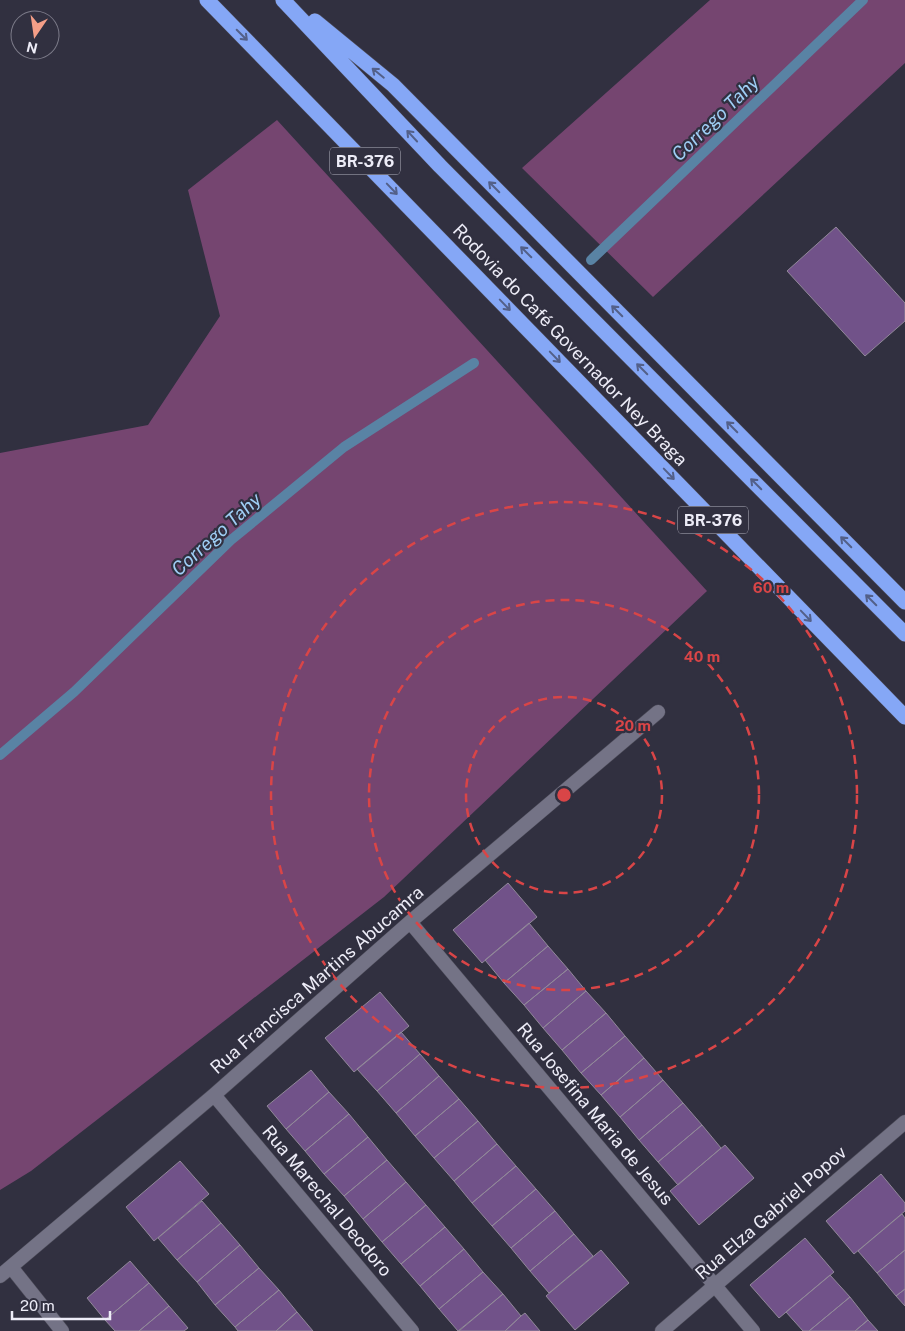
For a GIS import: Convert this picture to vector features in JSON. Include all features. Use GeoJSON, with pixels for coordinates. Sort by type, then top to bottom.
{"type":"FeatureCollection","features":[{"type":"Feature","properties":{"kind":"highway","name":"Rodovia do Café Governador Ney Braga"},"geometry":{"type":"LineString","coordinates":[[207,0],[905,717]]}},
{"type":"Feature","properties":{"kind":"highway","name":"Rodovia do Café Governador Ney Braga"},"geometry":{"type":"LineString","coordinates":[[283,0],[440,166],[905,634]]}},
{"type":"Feature","properties":{"kind":"highway"},"geometry":{"type":"LineString","coordinates":[[290,0],[393,85],[905,602]]}},
{"type":"Feature","properties":{"kind":"street","name":"Rua Francisca Martins Abucamra"},"geometry":{"type":"LineString","coordinates":[[5,1272],[214,1095],[410,922],[658,712]]}},
{"type":"Feature","properties":{"kind":"street","name":"Rua Josefina Maria de Jesus"},"geometry":{"type":"LineString","coordinates":[[410,922],[753,1331]]}},
{"type":"Feature","properties":{"kind":"street","name":"Rua Marechal Deodoro"},"geometry":{"type":"LineString","coordinates":[[214,1095],[412,1331]]}},
{"type":"Feature","properties":{"kind":"street","name":"Rua Elza Gabriel Popov"},"geometry":{"type":"LineString","coordinates":[[662,1331],[905,1122]]}},
{"type":"Feature","properties":{"kind":"street"},"geometry":{"type":"LineString","coordinates":[[5,1272],[62,1331]]}},
{"type":"Feature","properties":{"kind":"shaded area"},"geometry":{"type":"Polygon","coordinates":[[[710,0],[905,0],[905,63],[653,297],[522,168],[710,0]]]}},
{"type":"Feature","properties":{"kind":"shaded area"},"geometry":{"type":"Polygon","coordinates":[[[277,120],[707,591],[384,897],[31,1171],[0,1190],[0,453],[148,425],[220,316],[188,190],[277,120]]]}},
{"type":"Feature","properties":{"kind":"building"},"geometry":{"type":"Polygon","coordinates":[[[836,227],[905,303],[905,321],[865,356],[787,271],[836,227]]]}},
{"type":"Feature","properties":{"kind":"building"},"geometry":{"type":"Polygon","coordinates":[[[508,883],[537,917],[482,963],[453,930],[508,883]]]}},
{"type":"Feature","properties":{"kind":"building"},"geometry":{"type":"Polygon","coordinates":[[[529,923],[548,946],[504,983],[485,960],[529,923]]]}},
{"type":"Feature","properties":{"kind":"building"},"geometry":{"type":"Polygon","coordinates":[[[548,946],[568,969],[524,1005],[504,983],[548,946]]]}},
{"type":"Feature","properties":{"kind":"building"},"geometry":{"type":"Polygon","coordinates":[[[568,969],[586,991],[543,1028],[524,1005],[568,969]]]}},
{"type":"Feature","properties":{"kind":"building"},"geometry":{"type":"Polygon","coordinates":[[[586,991],[606,1013],[562,1050],[543,1028],[586,991]]]}},
{"type":"Feature","properties":{"kind":"building"},"geometry":{"type":"Polygon","coordinates":[[[380,992],[409,1026],[354,1072],[325,1038],[380,992]]]}},
{"type":"Feature","properties":{"kind":"building"},"geometry":{"type":"Polygon","coordinates":[[[606,1013],[625,1036],[581,1073],[562,1050],[606,1013]]]}},
{"type":"Feature","properties":{"kind":"building"},"geometry":{"type":"Polygon","coordinates":[[[401,1032],[420,1054],[377,1091],[357,1069],[401,1032]]]}},
{"type":"Feature","properties":{"kind":"building"},"geometry":{"type":"Polygon","coordinates":[[[625,1036],[644,1058],[601,1095],[581,1073],[625,1036]]]}},
{"type":"Feature","properties":{"kind":"building"},"geometry":{"type":"Polygon","coordinates":[[[420,1054],[439,1076],[396,1113],[377,1091],[420,1054]]]}},
{"type":"Feature","properties":{"kind":"building"},"geometry":{"type":"Polygon","coordinates":[[[644,1058],[663,1080],[620,1117],[601,1095],[644,1058]]]}},
{"type":"Feature","properties":{"kind":"building"},"geometry":{"type":"Polygon","coordinates":[[[311,1070],[329,1092],[286,1129],[267,1106],[311,1070]]]}},
{"type":"Feature","properties":{"kind":"building"},"geometry":{"type":"Polygon","coordinates":[[[439,1076],[459,1099],[415,1136],[396,1113],[439,1076]]]}},
{"type":"Feature","properties":{"kind":"building"},"geometry":{"type":"Polygon","coordinates":[[[663,1080],[683,1103],[639,1140],[620,1117],[663,1080]]]}},
{"type":"Feature","properties":{"kind":"building"},"geometry":{"type":"Polygon","coordinates":[[[329,1092],[349,1114],[305,1151],[286,1129],[329,1092]]]}},
{"type":"Feature","properties":{"kind":"building"},"geometry":{"type":"Polygon","coordinates":[[[459,1099],[478,1121],[434,1158],[415,1136],[459,1099]]]}},
{"type":"Feature","properties":{"kind":"building"},"geometry":{"type":"Polygon","coordinates":[[[683,1103],[702,1125],[658,1162],[639,1140],[683,1103]]]}},
{"type":"Feature","properties":{"kind":"building"},"geometry":{"type":"Polygon","coordinates":[[[349,1114],[368,1137],[324,1174],[305,1151],[349,1114]]]}},
{"type":"Feature","properties":{"kind":"building"},"geometry":{"type":"Polygon","coordinates":[[[478,1121],[497,1144],[454,1181],[434,1158],[478,1121]]]}},
{"type":"Feature","properties":{"kind":"building"},"geometry":{"type":"Polygon","coordinates":[[[702,1125],[721,1148],[678,1185],[658,1162],[702,1125]]]}},
{"type":"Feature","properties":{"kind":"building"},"geometry":{"type":"Polygon","coordinates":[[[368,1137],[387,1160],[344,1196],[324,1174],[368,1137]]]}},
{"type":"Feature","properties":{"kind":"building"},"geometry":{"type":"Polygon","coordinates":[[[497,1144],[516,1166],[472,1203],[454,1181],[497,1144]]]}},
{"type":"Feature","properties":{"kind":"building"},"geometry":{"type":"Polygon","coordinates":[[[725,1145],[754,1178],[699,1225],[670,1191],[725,1145]]]}},
{"type":"Feature","properties":{"kind":"building"},"geometry":{"type":"Polygon","coordinates":[[[387,1160],[406,1182],[363,1219],[344,1196],[387,1160]]]}},
{"type":"Feature","properties":{"kind":"building"},"geometry":{"type":"Polygon","coordinates":[[[180,1161],[209,1194],[154,1241],[126,1207],[180,1161]]]}},
{"type":"Feature","properties":{"kind":"building"},"geometry":{"type":"Polygon","coordinates":[[[516,1166],[536,1189],[492,1226],[472,1203],[516,1166]]]}},
{"type":"Feature","properties":{"kind":"building"},"geometry":{"type":"Polygon","coordinates":[[[881,1174],[905,1203],[905,1211],[854,1254],[826,1221],[881,1174]]]}},
{"type":"Feature","properties":{"kind":"building"},"geometry":{"type":"Polygon","coordinates":[[[406,1182],[426,1205],[382,1242],[363,1219],[406,1182]]]}},
{"type":"Feature","properties":{"kind":"building"},"geometry":{"type":"Polygon","coordinates":[[[536,1189],[555,1211],[511,1248],[492,1226],[536,1189]]]}},
{"type":"Feature","properties":{"kind":"building"},"geometry":{"type":"Polygon","coordinates":[[[202,1201],[221,1223],[177,1260],[158,1238],[202,1201]]]}},
{"type":"Feature","properties":{"kind":"building"},"geometry":{"type":"Polygon","coordinates":[[[426,1205],[445,1227],[401,1264],[382,1242],[426,1205]]]}},
{"type":"Feature","properties":{"kind":"building"},"geometry":{"type":"Polygon","coordinates":[[[555,1211],[574,1234],[530,1271],[511,1248],[555,1211]]]}},
{"type":"Feature","properties":{"kind":"building"},"geometry":{"type":"Polygon","coordinates":[[[902,1214],[905,1218],[905,1250],[877,1273],[858,1251],[902,1214]]]}},
{"type":"Feature","properties":{"kind":"building"},"geometry":{"type":"Polygon","coordinates":[[[221,1223],[240,1245],[197,1282],[177,1260],[221,1223]]]}},
{"type":"Feature","properties":{"kind":"building"},"geometry":{"type":"Polygon","coordinates":[[[445,1227],[464,1249],[420,1286],[401,1264],[445,1227]]]}},
{"type":"Feature","properties":{"kind":"building"},"geometry":{"type":"Polygon","coordinates":[[[574,1234],[593,1256],[549,1293],[530,1271],[574,1234]]]}},
{"type":"Feature","properties":{"kind":"building"},"geometry":{"type":"Polygon","coordinates":[[[805,1238],[834,1272],[779,1318],[750,1285],[805,1238]]]}},
{"type":"Feature","properties":{"kind":"building"},"geometry":{"type":"Polygon","coordinates":[[[240,1245],[259,1268],[215,1305],[197,1282],[240,1245]]]}},
{"type":"Feature","properties":{"kind":"building"},"geometry":{"type":"Polygon","coordinates":[[[464,1249],[483,1272],[439,1309],[420,1286],[464,1249]]]}},
{"type":"Feature","properties":{"kind":"building"},"geometry":{"type":"Polygon","coordinates":[[[601,1250],[629,1283],[575,1330],[546,1296],[601,1250]]]}},
{"type":"Feature","properties":{"kind":"building"},"geometry":{"type":"Polygon","coordinates":[[[905,1250],[905,1289],[896,1296],[877,1273],[905,1250]]]}},
{"type":"Feature","properties":{"kind":"building"},"geometry":{"type":"Polygon","coordinates":[[[130,1261],[149,1283],[105,1320],[87,1298],[130,1261]]]}},
{"type":"Feature","properties":{"kind":"building"},"geometry":{"type":"Polygon","coordinates":[[[259,1268],[279,1290],[235,1327],[215,1305],[259,1268]]]}},
{"type":"Feature","properties":{"kind":"building"},"geometry":{"type":"Polygon","coordinates":[[[483,1272],[503,1294],[458,1331],[439,1309],[483,1272]]]}},
{"type":"Feature","properties":{"kind":"building"},"geometry":{"type":"Polygon","coordinates":[[[830,1275],[850,1297],[809,1331],[803,1331],[786,1312],[830,1275]]]}},
{"type":"Feature","properties":{"kind":"building"},"geometry":{"type":"Polygon","coordinates":[[[149,1283],[169,1306],[139,1331],[115,1331],[105,1320],[149,1283]]]}},
{"type":"Feature","properties":{"kind":"building"},"geometry":{"type":"Polygon","coordinates":[[[905,1289],[905,1306],[896,1296],[905,1289]]]}},
{"type":"Feature","properties":{"kind":"building"},"geometry":{"type":"Polygon","coordinates":[[[279,1290],[297,1312],[276,1331],[238,1331],[235,1327],[279,1290]]]}},
{"type":"Feature","properties":{"kind":"building"},"geometry":{"type":"Polygon","coordinates":[[[503,1294],[521,1316],[505,1331],[459,1331],[503,1294]]]}},
{"type":"Feature","properties":{"kind":"building"},"geometry":{"type":"Polygon","coordinates":[[[850,1297],[868,1320],[855,1331],[809,1331],[850,1297]]]}},
{"type":"Feature","properties":{"kind":"building"},"geometry":{"type":"Polygon","coordinates":[[[169,1306],[188,1328],[184,1331],[139,1331],[169,1306]]]}},
{"type":"Feature","properties":{"kind":"building"},"geometry":{"type":"Polygon","coordinates":[[[297,1312],[313,1331],[276,1331],[297,1312]]]}},
{"type":"Feature","properties":{"kind":"building"},"geometry":{"type":"Polygon","coordinates":[[[525,1313],[540,1331],[505,1331],[521,1316],[525,1313]]]}},
{"type":"Feature","properties":{"kind":"building"},"geometry":{"type":"Polygon","coordinates":[[[868,1320],[878,1331],[855,1331],[868,1320]]]}},
{"type":"Feature","properties":{"kind":"waterway","name":"Corrego Tahy"},"geometry":{"type":"LineString","coordinates":[[591,260],[863,0]]}},
{"type":"Feature","properties":{"kind":"waterway","name":"Corrego Tahy"},"geometry":{"type":"LineString","coordinates":[[0,755],[74,692],[231,540],[344,447],[474,363]]}}]}
